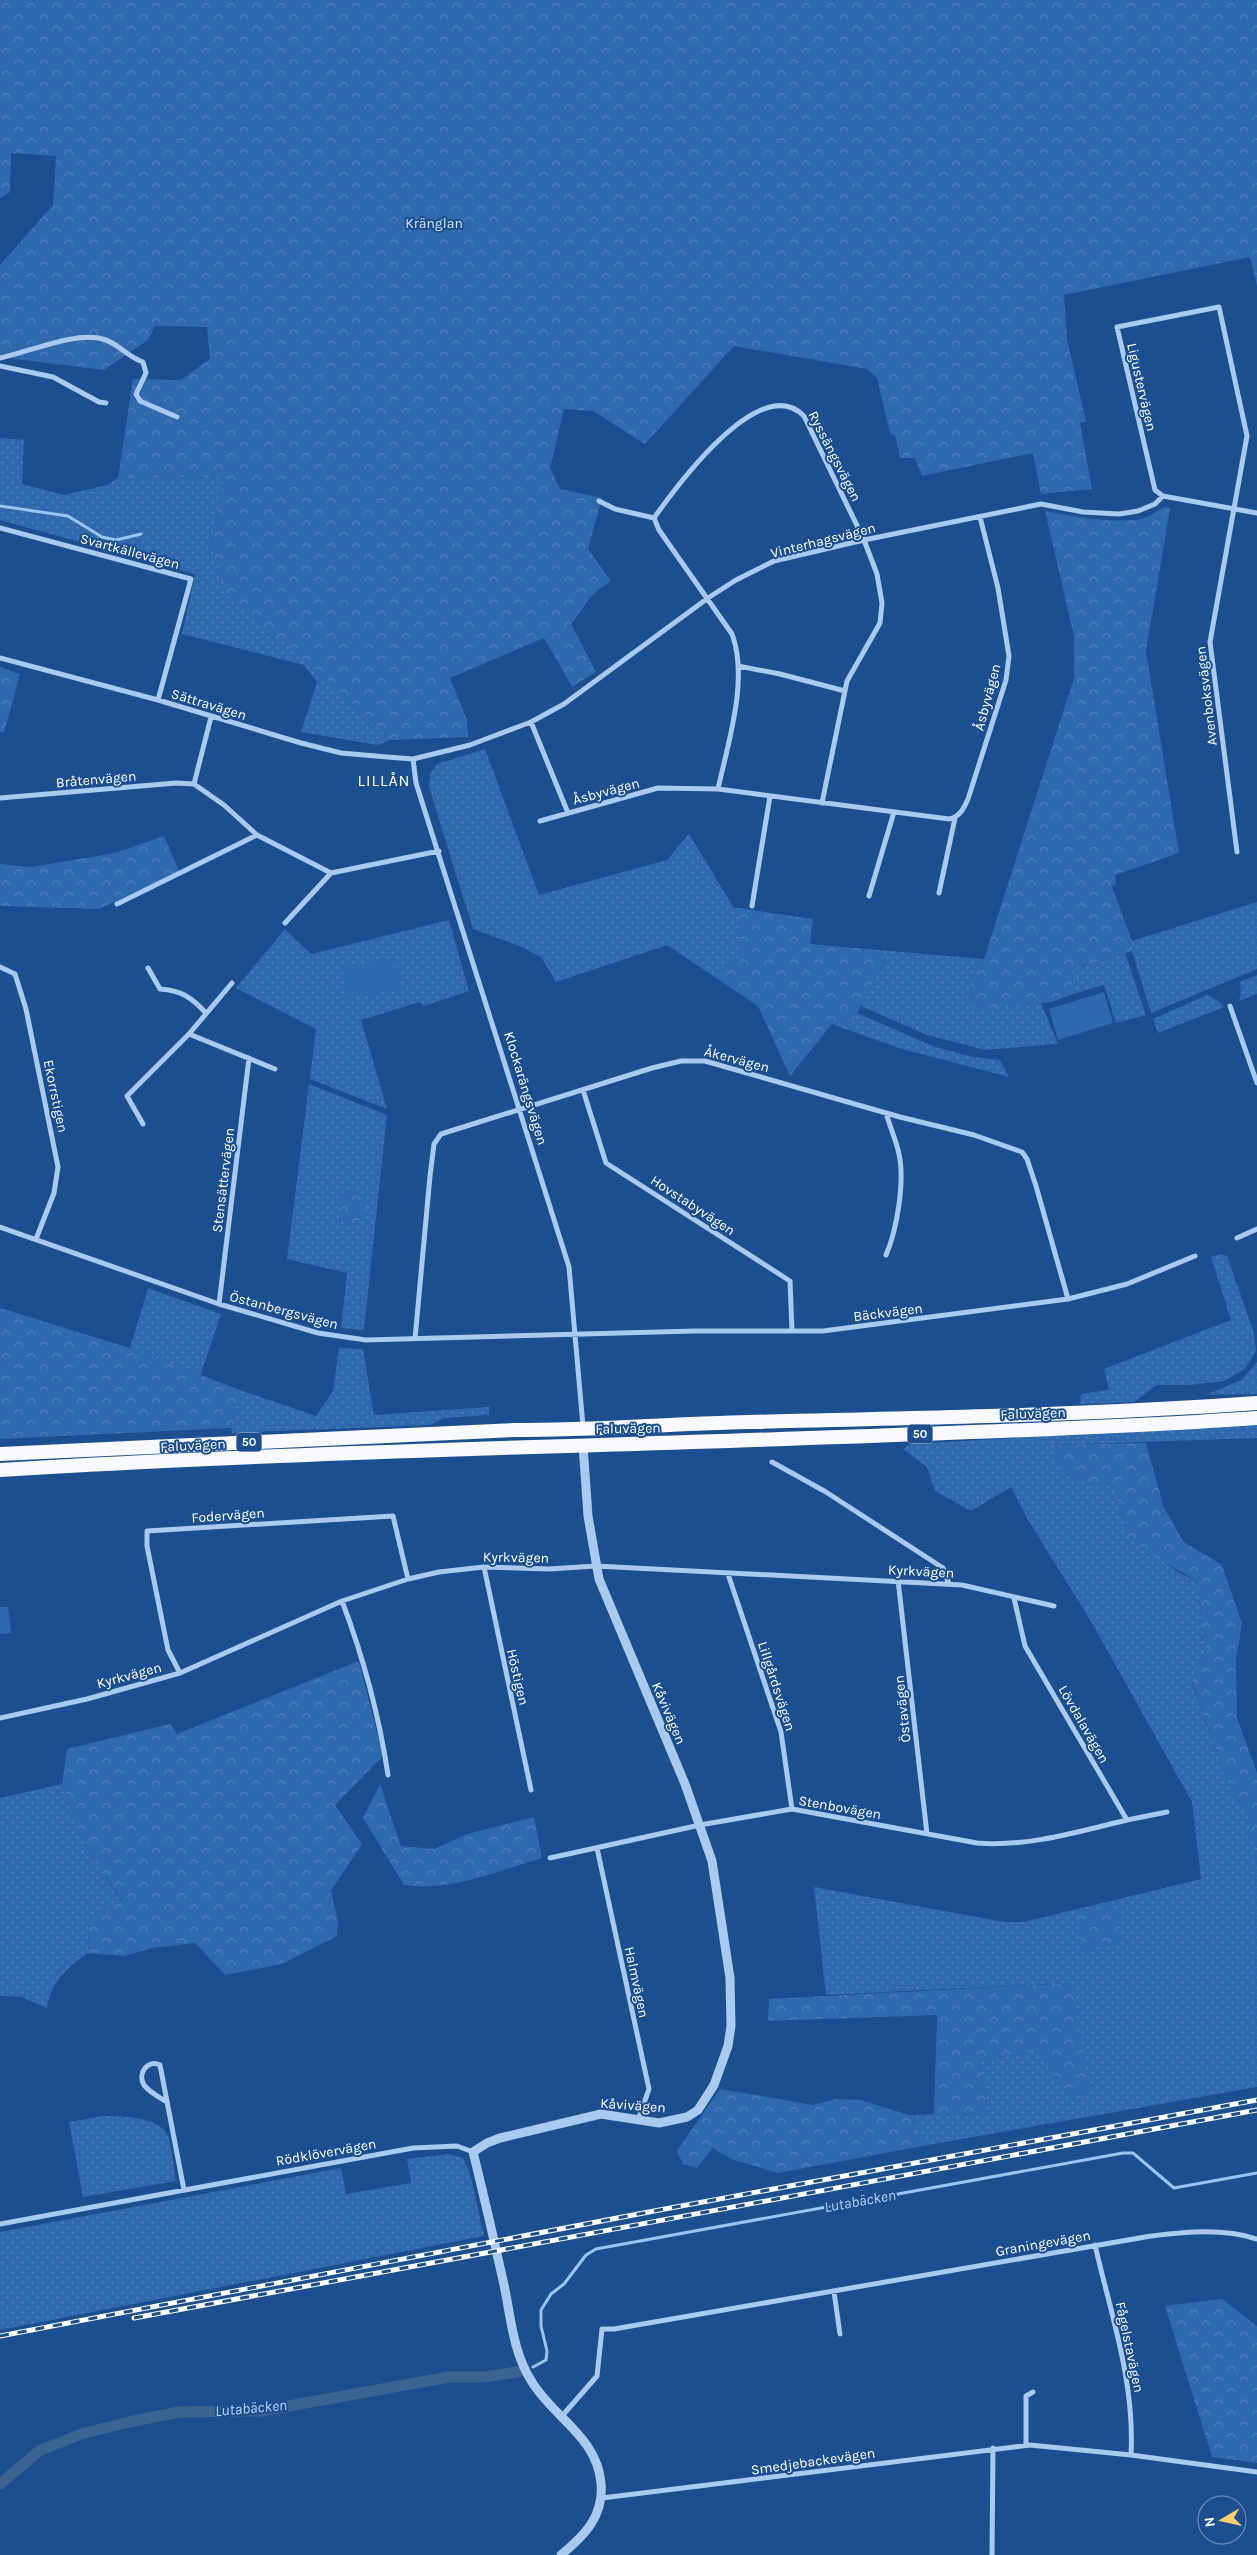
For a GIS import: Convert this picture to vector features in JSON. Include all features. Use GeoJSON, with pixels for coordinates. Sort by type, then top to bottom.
{"type":"FeatureCollection","features":[{"type":"Feature","properties":{"kind":"highway","name":"Faluvägen"},"geometry":{"type":"LineString","coordinates":[[0,1454],[514,1430],[583,1430],[745,1422],[1063,1414],[1257,1402]]}},
{"type":"Feature","properties":{"kind":"highway","name":"Faluvägen"},"geometry":{"type":"LineString","coordinates":[[0,1470],[520,1447],[681,1444],[1257,1418]]}},
{"type":"Feature","properties":{"kind":"highway"},"geometry":{"type":"LineString","coordinates":[[583,1430],[583,1445]]}},
{"type":"Feature","properties":{"kind":"street","name":"Ligustervägen"},"geometry":{"type":"LineString","coordinates":[[1163,496],[1155,490],[1117,327],[1219,307],[1247,436],[1234,508]]}},
{"type":"Feature","properties":{"kind":"street"},"geometry":{"type":"LineString","coordinates":[[0,358],[82,336],[102,338],[112,342],[130,358],[143,362],[146,374],[136,394],[140,401],[177,416]]}},
{"type":"Feature","properties":{"kind":"street"},"geometry":{"type":"LineString","coordinates":[[0,366],[53,378],[77,392],[106,403]]}},
{"type":"Feature","properties":{"kind":"street","name":"Ryssängsvägen"},"geometry":{"type":"LineString","coordinates":[[654,518],[673,493],[735,425],[765,408],[786,406],[796,408],[804,416],[864,540],[880,588],[880,623],[848,681],[822,803]]}},
{"type":"Feature","properties":{"kind":"street"},"geometry":{"type":"LineString","coordinates":[[1163,496],[1257,513]]}},
{"type":"Feature","properties":{"kind":"street","name":"Vinterhagsvägen"},"geometry":{"type":"LineString","coordinates":[[413,759],[470,745],[531,722],[564,704],[708,598],[736,580],[774,561],[864,540],[1041,504],[1083,512],[1119,514],[1138,511],[1155,504],[1163,496]]}},
{"type":"Feature","properties":{"kind":"street"},"geometry":{"type":"LineString","coordinates":[[600,502],[615,509],[654,518],[659,530],[708,598],[732,634],[737,646],[736,699],[718,789]]}},
{"type":"Feature","properties":{"kind":"street","name":"Avenboksvägen"},"geometry":{"type":"LineString","coordinates":[[1234,508],[1210,642],[1237,852]]}},
{"type":"Feature","properties":{"kind":"street","name":"Åsbyvägen"},"geometry":{"type":"LineString","coordinates":[[939,893],[955,818],[963,810],[968,799],[1006,680],[1009,656],[998,588],[980,517]]}},
{"type":"Feature","properties":{"kind":"street","name":"Svartkällevägen"},"geometry":{"type":"LineString","coordinates":[[0,528],[191,579],[158,700]]}},
{"type":"Feature","properties":{"kind":"street","name":"Sättravägen"},"geometry":{"type":"LineString","coordinates":[[0,658],[158,700],[211,717],[341,753],[413,759]]}},
{"type":"Feature","properties":{"kind":"street"},"geometry":{"type":"LineString","coordinates":[[738,666],[780,674],[845,691]]}},
{"type":"Feature","properties":{"kind":"street"},"geometry":{"type":"LineString","coordinates":[[211,717],[194,784],[224,805],[258,835],[331,873]]}},
{"type":"Feature","properties":{"kind":"street","name":"Åsbyvägen"},"geometry":{"type":"LineString","coordinates":[[531,722],[568,813]]}},
{"type":"Feature","properties":{"kind":"street","name":"Klockarängsvägen"},"geometry":{"type":"LineString","coordinates":[[413,759],[416,782],[521,1110],[569,1268],[583,1430]]}},
{"type":"Feature","properties":{"kind":"street","name":"Bråtenvägen"},"geometry":{"type":"LineString","coordinates":[[0,798],[176,783],[194,784]]}},
{"type":"Feature","properties":{"kind":"street","name":"Åsbyvägen"},"geometry":{"type":"LineString","coordinates":[[540,821],[658,788],[718,789],[949,819],[955,818]]}},
{"type":"Feature","properties":{"kind":"street"},"geometry":{"type":"LineString","coordinates":[[752,906],[770,796]]}},
{"type":"Feature","properties":{"kind":"street"},"geometry":{"type":"LineString","coordinates":[[869,896],[894,812]]}},
{"type":"Feature","properties":{"kind":"street"},"geometry":{"type":"LineString","coordinates":[[117,904],[258,835]]}},
{"type":"Feature","properties":{"kind":"street"},"geometry":{"type":"LineString","coordinates":[[285,922],[331,873],[438,851]]}},
{"type":"Feature","properties":{"kind":"street","name":"Ekorrstigen"},"geometry":{"type":"LineString","coordinates":[[0,967],[15,974],[23,1000],[58,1167],[54,1193],[36,1239]]}},
{"type":"Feature","properties":{"kind":"street"},"geometry":{"type":"LineString","coordinates":[[148,968],[160,989],[174,989],[185,994],[206,1013]]}},
{"type":"Feature","properties":{"kind":"street"},"geometry":{"type":"LineString","coordinates":[[144,1124],[127,1096],[189,1034],[232,983]]}},
{"type":"Feature","properties":{"kind":"street"},"geometry":{"type":"LineString","coordinates":[[1230,1006],[1257,1083]]}},
{"type":"Feature","properties":{"kind":"street"},"geometry":{"type":"LineString","coordinates":[[189,1034],[275,1069]]}},
{"type":"Feature","properties":{"kind":"street","name":"Stensättervägen"},"geometry":{"type":"LineString","coordinates":[[219,1304],[250,1058]]}},
{"type":"Feature","properties":{"kind":"street","name":"Åkervägen"},"geometry":{"type":"LineString","coordinates":[[416,1339],[434,1144],[441,1134],[652,1068],[696,1060],[886,1113],[974,1135],[1022,1152],[1027,1160],[1036,1186],[1068,1299]]}},
{"type":"Feature","properties":{"kind":"street","name":"Hovstabyvägen"},"geometry":{"type":"LineString","coordinates":[[583,1090],[606,1163],[790,1281],[792,1331]]}},
{"type":"Feature","properties":{"kind":"street"},"geometry":{"type":"LineString","coordinates":[[886,1113],[899,1156],[898,1215],[886,1254]]}},
{"type":"Feature","properties":{"kind":"street","name":"Östanbergsvägen"},"geometry":{"type":"LineString","coordinates":[[0,1227],[219,1304],[318,1333],[352,1340],[576,1335]]}},
{"type":"Feature","properties":{"kind":"street"},"geometry":{"type":"LineString","coordinates":[[1237,1238],[1257,1229]]}},
{"type":"Feature","properties":{"kind":"street","name":"Bäckvägen"},"geometry":{"type":"LineString","coordinates":[[576,1335],[823,1331],[867,1326],[1068,1299],[1127,1284],[1195,1256]]}},
{"type":"Feature","properties":{"kind":"street","name":"Kåvivägen"},"geometry":{"type":"LineString","coordinates":[[473,2152],[487,2143],[500,2138],[593,2115],[618,2115],[659,2123],[673,2121],[698,2110],[714,2085],[728,2046],[732,2007],[730,1978],[712,1861],[700,1825],[607,1600],[596,1566],[588,1516],[583,1445]]}},
{"type":"Feature","properties":{"kind":"street"},"geometry":{"type":"LineString","coordinates":[[772,1462],[826,1492],[943,1568],[949,1584]]}},
{"type":"Feature","properties":{"kind":"street","name":"Fodervägen"},"geometry":{"type":"LineString","coordinates":[[180,1673],[168,1650],[147,1546],[147,1531],[393,1516],[408,1579]]}},
{"type":"Feature","properties":{"kind":"street","name":"Kyrkvägen"},"geometry":{"type":"LineString","coordinates":[[0,1718],[87,1699],[180,1673],[342,1601],[408,1579],[439,1572],[484,1567],[549,1570],[596,1566],[728,1574],[962,1584],[1014,1598],[1054,1606]]}},
{"type":"Feature","properties":{"kind":"street","name":"Höstigen"},"geometry":{"type":"LineString","coordinates":[[484,1567],[531,1790]]}},
{"type":"Feature","properties":{"kind":"street","name":"Lillgårdsvägen"},"geometry":{"type":"LineString","coordinates":[[728,1574],[781,1732],[792,1809]]}},
{"type":"Feature","properties":{"kind":"street","name":"Östavägen"},"geometry":{"type":"LineString","coordinates":[[898,1580],[927,1834]]}},
{"type":"Feature","properties":{"kind":"street","name":"Lövdalavägen"},"geometry":{"type":"LineString","coordinates":[[1014,1598],[1025,1646],[1127,1820]]}},
{"type":"Feature","properties":{"kind":"street"},"geometry":{"type":"LineString","coordinates":[[342,1601],[362,1654],[371,1685],[381,1728],[388,1775]]}},
{"type":"Feature","properties":{"kind":"street","name":"Stenbovägen"},"geometry":{"type":"LineString","coordinates":[[550,1858],[700,1825],[792,1809],[977,1843],[1017,1844],[1127,1820]]}},
{"type":"Feature","properties":{"kind":"street"},"geometry":{"type":"LineString","coordinates":[[1127,1820],[1168,1812]]}},
{"type":"Feature","properties":{"kind":"street","name":"Halmvägen"},"geometry":{"type":"LineString","coordinates":[[597,1848],[649,2089],[638,2120]]}},
{"type":"Feature","properties":{"kind":"street"},"geometry":{"type":"LineString","coordinates":[[167,2102],[147,2089],[143,2083],[143,2070],[149,2064],[154,2063],[160,2066],[167,2102],[184,2190]]}},
{"type":"Feature","properties":{"kind":"street","name":"Rödklövervägen"},"geometry":{"type":"LineString","coordinates":[[0,2224],[413,2148],[457,2146],[473,2152]]}},
{"type":"Feature","properties":{"kind":"street"},"geometry":{"type":"LineString","coordinates":[[473,2152],[523,2366],[543,2397],[582,2437],[594,2457],[601,2481],[602,2498],[594,2521],[561,2555]]}},
{"type":"Feature","properties":{"kind":"street","name":"Graningevägen"},"geometry":{"type":"LineString","coordinates":[[562,2416],[597,2376],[602,2329],[614,2330],[1095,2245],[1197,2231],[1237,2233],[1257,2239]]}},
{"type":"Feature","properties":{"kind":"street","name":"Fågelstavägen"},"geometry":{"type":"LineString","coordinates":[[1095,2245],[1126,2374],[1132,2408],[1131,2455]]}},
{"type":"Feature","properties":{"kind":"street"},"geometry":{"type":"LineString","coordinates":[[834,2292],[840,2334]]}},
{"type":"Feature","properties":{"kind":"street"},"geometry":{"type":"LineString","coordinates":[[1026,2445],[1026,2396],[1033,2392]]}},
{"type":"Feature","properties":{"kind":"street","name":"Smedjebackevägen"},"geometry":{"type":"LineString","coordinates":[[602,2498],[1026,2445],[1131,2455]]}},
{"type":"Feature","properties":{"kind":"street"},"geometry":{"type":"LineString","coordinates":[[992,2448],[992,2555]]}},
{"type":"Feature","properties":{"kind":"street"},"geometry":{"type":"LineString","coordinates":[[1131,2455],[1257,2472]]}},
{"type":"Feature","properties":{"kind":"green space","name":"Kränglan"},"geometry":{"type":"Polygon","coordinates":[[[0,0],[1257,0],[1257,286],[1250,257],[1064,295],[1067,339],[1086,422],[1080,423],[1092,489],[1041,494],[1033,453],[922,476],[915,458],[900,458],[895,435],[890,434],[877,378],[867,369],[734,346],[645,444],[593,411],[564,409],[550,468],[560,489],[602,498],[588,549],[611,581],[593,594],[571,624],[596,672],[572,687],[544,638],[450,678],[467,720],[468,737],[391,740],[321,674],[228,597],[211,546],[224,477],[118,478],[133,379],[181,380],[210,359],[207,327],[155,326],[148,340],[104,370],[0,357],[0,265],[53,205],[56,156],[11,153],[10,192],[0,198],[0,0]]]}},
{"type":"Feature","properties":{"kind":"green space"},"geometry":{"type":"Polygon","coordinates":[[[0,438],[24,440],[22,484],[64,495],[107,485],[118,478],[224,477],[211,546],[321,674],[391,740],[377,745],[301,732],[317,682],[304,665],[182,634],[195,574],[0,520],[0,438]]]}},
{"type":"Feature","properties":{"kind":"green space"},"geometry":{"type":"Polygon","coordinates":[[[1165,507],[1170,508],[1146,651],[1179,853],[1115,875],[1116,884],[1112,887],[1132,941],[1132,951],[1072,969],[1073,994],[1052,1002],[972,1009],[971,976],[984,959],[1074,678],[1074,636],[1045,511],[1094,519],[1121,521],[1144,518],[1165,507]]]}},
{"type":"Feature","properties":{"kind":"green space"},"geometry":{"type":"Polygon","coordinates":[[[0,667],[20,674],[4,733],[0,732],[0,667]]]}},
{"type":"Feature","properties":{"kind":"green space"},"geometry":{"type":"Polygon","coordinates":[[[485,749],[539,895],[667,860],[689,834],[734,908],[739,908],[741,956],[713,976],[667,945],[556,982],[541,957],[520,946],[473,929],[429,787],[430,774],[437,764],[485,749]]]}},
{"type":"Feature","properties":{"kind":"green space"},"geometry":{"type":"Polygon","coordinates":[[[164,836],[179,871],[99,909],[0,906],[0,864],[31,867],[115,853],[164,836]]]}},
{"type":"Feature","properties":{"kind":"green space"},"geometry":{"type":"Polygon","coordinates":[[[1257,902],[1257,969],[1151,1013],[1132,951],[1132,941],[1257,902]]]}},
{"type":"Feature","properties":{"kind":"green space"},"geometry":{"type":"Polygon","coordinates":[[[739,908],[813,919],[810,944],[890,951],[848,1030],[832,1024],[790,1076],[758,1006],[713,976],[741,956],[739,908]]]}},
{"type":"Feature","properties":{"kind":"green space"},"geometry":{"type":"Polygon","coordinates":[[[449,920],[469,991],[424,1006],[420,1002],[361,1020],[387,1109],[310,1079],[316,1029],[236,988],[285,929],[311,954],[449,920]]]}},
{"type":"Feature","properties":{"kind":"green space"},"geometry":{"type":"Polygon","coordinates":[[[890,951],[984,959],[971,976],[972,1008],[1041,1003],[1058,1044],[985,1050],[927,1035],[861,1006],[890,951]]]}},
{"type":"Feature","properties":{"kind":"green space"},"geometry":{"type":"Polygon","coordinates":[[[1125,953],[1146,1015],[1116,1023],[1104,985],[1073,994],[1072,969],[1125,953]]]}},
{"type":"Feature","properties":{"kind":"green space"},"geometry":{"type":"Polygon","coordinates":[[[396,958],[401,989],[347,998],[342,968],[396,958]]]}},
{"type":"Feature","properties":{"kind":"green space"},"geometry":{"type":"Polygon","coordinates":[[[1257,975],[1257,994],[1239,1001],[1241,992],[1240,982],[1257,975]]]}},
{"type":"Feature","properties":{"kind":"green space"},"geometry":{"type":"Polygon","coordinates":[[[1104,992],[1113,1023],[1058,1040],[1049,1009],[1104,992]]]}},
{"type":"Feature","properties":{"kind":"green space"},"geometry":{"type":"Polygon","coordinates":[[[1207,995],[1220,1002],[1224,1007],[1158,1033],[1153,1019],[1207,995]]]}},
{"type":"Feature","properties":{"kind":"green space"},"geometry":{"type":"Polygon","coordinates":[[[857,1013],[935,1047],[973,1057],[1000,1060],[1009,1077],[902,1049],[848,1030],[857,1013]]]}},
{"type":"Feature","properties":{"kind":"green space"},"geometry":{"type":"Polygon","coordinates":[[[309,1084],[387,1115],[364,1330],[341,1328],[347,1273],[287,1259],[309,1084]]]}},
{"type":"Feature","properties":{"kind":"green space"},"geometry":{"type":"Polygon","coordinates":[[[349,1189],[366,1199],[366,1208],[363,1215],[351,1227],[344,1225],[337,1211],[343,1192],[349,1189]]]}},
{"type":"Feature","properties":{"kind":"green space"},"geometry":{"type":"Polygon","coordinates":[[[1221,1254],[1227,1256],[1254,1333],[1256,1351],[1245,1369],[1224,1381],[1190,1385],[1157,1385],[1134,1402],[1080,1404],[1081,1394],[1109,1390],[1104,1369],[1231,1320],[1211,1257],[1221,1254]]]}},
{"type":"Feature","properties":{"kind":"green space"},"geometry":{"type":"Polygon","coordinates":[[[148,1288],[221,1314],[200,1377],[130,1348],[148,1288]]]}},
{"type":"Feature","properties":{"kind":"green space"},"geometry":{"type":"Polygon","coordinates":[[[0,1308],[130,1348],[240,1390],[231,1428],[0,1439],[0,1308]]]}},
{"type":"Feature","properties":{"kind":"green space"},"geometry":{"type":"Polygon","coordinates":[[[339,1348],[363,1349],[374,1415],[489,1407],[489,1415],[445,1418],[429,1425],[232,1433],[231,1428],[240,1390],[316,1416],[333,1391],[339,1348]]]}},
{"type":"Feature","properties":{"kind":"green space"},"geometry":{"type":"Polygon","coordinates":[[[1257,1362],[1257,1394],[1206,1395],[1241,1380],[1257,1362]]]}},
{"type":"Feature","properties":{"kind":"green space"},"geometry":{"type":"Polygon","coordinates":[[[1257,1424],[1257,1438],[1052,1445],[1095,1485],[1113,1482],[1127,1535],[1181,1574],[1197,1581],[1205,1650],[1192,1683],[1229,1787],[1247,1812],[1254,1839],[1257,1864],[1257,2087],[928,2145],[909,2115],[987,2113],[980,2061],[1038,2051],[1071,2099],[1071,1983],[826,1995],[814,1887],[1004,1922],[1024,1922],[1201,1879],[1192,1802],[1092,1623],[1028,1520],[1011,1487],[971,1511],[935,1491],[927,1467],[903,1449],[911,1444],[1257,1424]]]}},
{"type":"Feature","properties":{"kind":"green space"},"geometry":{"type":"Polygon","coordinates":[[[1146,1443],[1164,1508],[1184,1542],[1222,1565],[1242,1624],[1236,1659],[1237,1718],[1257,1773],[1257,1864],[1247,1812],[1229,1787],[1192,1682],[1205,1650],[1197,1581],[1155,1557],[1127,1535],[1113,1482],[1095,1485],[1063,1474],[1051,1445],[1146,1443]]]}},
{"type":"Feature","properties":{"kind":"green space"},"geometry":{"type":"Polygon","coordinates":[[[0,1607],[8,1607],[11,1633],[0,1634],[0,1607]]]}},
{"type":"Feature","properties":{"kind":"green space"},"geometry":{"type":"Polygon","coordinates":[[[359,1661],[383,1756],[335,1805],[362,1844],[331,1891],[338,1921],[337,1936],[282,1964],[225,1975],[195,1943],[152,1948],[124,1956],[88,1953],[89,1916],[122,1901],[86,1847],[62,1784],[67,1749],[170,1724],[177,1734],[359,1661]]]}},
{"type":"Feature","properties":{"kind":"green space"},"geometry":{"type":"Polygon","coordinates":[[[62,1784],[86,1847],[122,1902],[89,1916],[88,1953],[61,1976],[52,1991],[47,2008],[21,1997],[0,1996],[0,1798],[62,1784]]]}},
{"type":"Feature","properties":{"kind":"green space"},"geometry":{"type":"Polygon","coordinates":[[[380,1784],[401,1846],[434,1849],[467,1834],[534,1817],[542,1858],[456,1883],[439,1886],[404,1885],[363,1818],[380,1784]]]}},
{"type":"Feature","properties":{"kind":"green space"},"geometry":{"type":"Polygon","coordinates":[[[1116,1905],[1123,1942],[1083,1950],[1076,1913],[1116,1905]]]}},
{"type":"Feature","properties":{"kind":"green space"},"geometry":{"type":"Polygon","coordinates":[[[1071,1983],[1091,2094],[1071,2099],[1038,2051],[980,2061],[987,2113],[934,2114],[937,2015],[768,2021],[769,1999],[1071,1983]]]}},
{"type":"Feature","properties":{"kind":"green space"},"geometry":{"type":"Polygon","coordinates":[[[720,2089],[813,2105],[836,2099],[860,2100],[909,2115],[928,2145],[778,2173],[731,2159],[713,2148],[697,2168],[683,2164],[677,2151],[720,2089]]]}},
{"type":"Feature","properties":{"kind":"green space"},"geometry":{"type":"Polygon","coordinates":[[[104,2116],[120,2116],[148,2121],[162,2128],[167,2134],[170,2144],[176,2181],[83,2197],[69,2122],[104,2116]]]}},
{"type":"Feature","properties":{"kind":"green space"},"geometry":{"type":"Polygon","coordinates":[[[448,2154],[463,2158],[470,2173],[484,2236],[0,2330],[0,2232],[341,2168],[346,2194],[411,2183],[407,2159],[448,2154]]]}},
{"type":"Feature","properties":{"kind":"green space"},"geometry":{"type":"Polygon","coordinates":[[[1222,2299],[1257,2326],[1257,2463],[1212,2457],[1165,2306],[1222,2299]]]}},
{"type":"Feature","properties":{"kind":"waterway"},"geometry":{"type":"LineString","coordinates":[[0,506],[68,516],[102,537],[116,540],[141,534]]}},
{"type":"Feature","properties":{"kind":"waterway","name":"Lutabäcken"},"geometry":{"type":"LineString","coordinates":[[533,2367],[546,2360],[547,2351],[541,2326],[541,2310],[551,2294],[564,2284],[586,2255],[596,2249],[1123,2153],[1133,2153],[1174,2188],[1257,2173]]}},
{"type":"Feature","properties":{"kind":"waterway","name":"Lutabäcken"},"geometry":{"type":"LineString","coordinates":[[0,2484],[39,2451],[81,2434],[129,2422],[179,2412],[261,2411],[449,2377],[485,2377],[517,2372]]}},
{"type":"Feature","properties":{"kind":"railway"},"geometry":{"type":"LineString","coordinates":[[0,2336],[654,2211],[1257,2100]]}},
{"type":"Feature","properties":{"kind":"railway"},"geometry":{"type":"LineString","coordinates":[[134,2318],[1257,2110]]}},
{"type":"Feature","properties":{"kind":"district","name":"LILLÅN"},"geometry":{"type":"Point","coordinates":[384,780]}}]}
